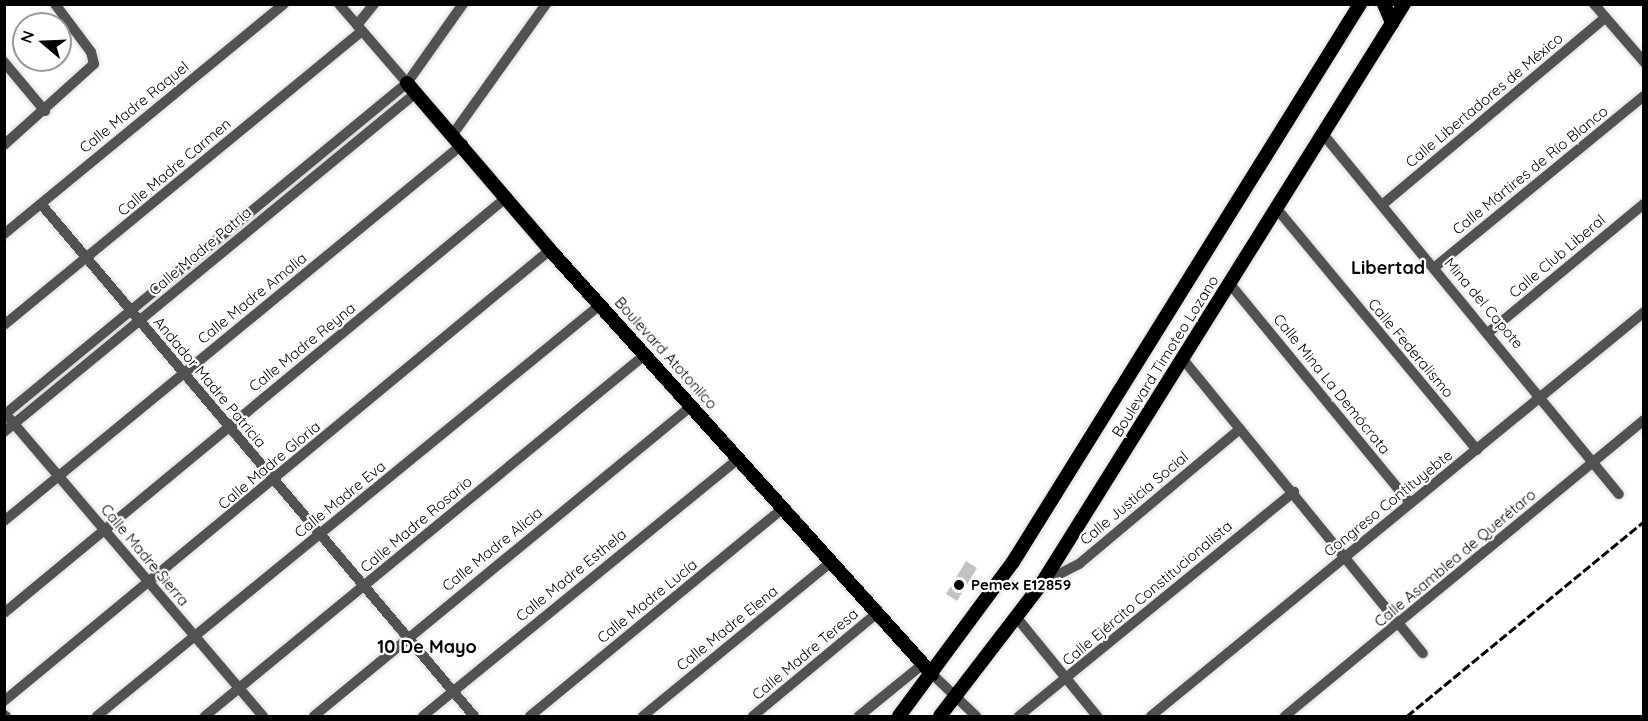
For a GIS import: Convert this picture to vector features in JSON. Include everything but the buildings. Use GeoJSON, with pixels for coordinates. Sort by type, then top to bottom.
{"type":"FeatureCollection","features":[{"type":"Feature","properties":{"kind":"main road","name":"Boulevard Timoteo Lozano"},"geometry":{"type":"LineString","coordinates":[[899,717],[927,669],[1013,562],[1360,4]]}},
{"type":"Feature","properties":{"kind":"main road"},"geometry":{"type":"LineString","coordinates":[[1384,4],[1392,23]]}},
{"type":"Feature","properties":{"kind":"main road","name":"Boulevard Timoteo Lozano"},"geometry":{"type":"LineString","coordinates":[[940,717],[1042,583],[1404,4]]}},
{"type":"Feature","properties":{"kind":"main road","name":"Boulevard Atotonilco"},"geometry":{"type":"LineString","coordinates":[[412,88],[458,139],[550,250],[646,354],[830,563],[927,669]]}},
{"type":"Feature","properties":{"kind":"street"},"geometry":{"type":"LineString","coordinates":[[4,145],[45,111],[94,64],[91,52],[55,4]]}},
{"type":"Feature","properties":{"kind":"street","name":"Calle Madre Raquel"},"geometry":{"type":"LineString","coordinates":[[4,234],[284,4]]}},
{"type":"Feature","properties":{"kind":"street","name":"Boulevard Atotonilco"},"geometry":{"type":"LineString","coordinates":[[339,4],[412,88]]}},
{"type":"Feature","properties":{"kind":"street","name":"Calle Madre Carmen"},"geometry":{"type":"LineString","coordinates":[[4,325],[88,259],[360,28],[374,4]]}},
{"type":"Feature","properties":{"kind":"street"},"geometry":{"type":"LineString","coordinates":[[412,88],[463,4]]}},
{"type":"Feature","properties":{"kind":"street","name":"Calle Madre Amalia"},"geometry":{"type":"LineString","coordinates":[[4,521],[185,372],[458,139],[546,4]]}},
{"type":"Feature","properties":{"kind":"street"},"geometry":{"type":"LineString","coordinates":[[1594,4],[1644,62]]}},
{"type":"Feature","properties":{"kind":"street","name":"Calle Libertadores de México"},"geometry":{"type":"LineString","coordinates":[[1382,205],[1605,18]]}},
{"type":"Feature","properties":{"kind":"street"},"geometry":{"type":"LineString","coordinates":[[4,62],[45,111]]}},
{"type":"Feature","properties":{"kind":"street","name":"Calle Madre Patria"},"geometry":{"type":"LineString","coordinates":[[5,414],[412,88]]}},
{"type":"Feature","properties":{"kind":"street","name":"Calle Madre Patria"},"geometry":{"type":"LineString","coordinates":[[4,432],[139,322],[412,88]]}},
{"type":"Feature","properties":{"kind":"street","name":"Calle Mártires de Río Blanco"},"geometry":{"type":"LineString","coordinates":[[1435,267],[1644,96]]}},
{"type":"Feature","properties":{"kind":"street","name":"Mina del Capote"},"geometry":{"type":"LineString","coordinates":[[1323,134],[1490,332],[1619,494]]}},
{"type":"Feature","properties":{"kind":"street","name":"Calle Madre Reyna"},"geometry":{"type":"LineString","coordinates":[[4,613],[507,197]]}},
{"type":"Feature","properties":{"kind":"street","name":"Andador Madre Patricia"},"geometry":{"type":"LineString","coordinates":[[41,204],[139,322],[185,372],[273,481],[366,586],[406,638],[474,717]]}},
{"type":"Feature","properties":{"kind":"street","name":"Calle Club Liberal"},"geometry":{"type":"LineString","coordinates":[[1490,332],[1644,204]]}},
{"type":"Feature","properties":{"kind":"street","name":"Calle Federalismo"},"geometry":{"type":"LineString","coordinates":[[1277,208],[1477,450]]}},
{"type":"Feature","properties":{"kind":"street","name":"Calle Madre Gloria"},"geometry":{"type":"LineString","coordinates":[[4,701],[550,250]]}},
{"type":"Feature","properties":{"kind":"street","name":"Calle Mina La Demócrata"},"geometry":{"type":"LineString","coordinates":[[1230,284],[1410,503]]}},
{"type":"Feature","properties":{"kind":"street","name":"Calle Madre Eva"},"geometry":{"type":"LineString","coordinates":[[97,717],[601,304]]}},
{"type":"Feature","properties":{"kind":"street","name":"Congreso Contituyebte"},"geometry":{"type":"LineString","coordinates":[[1151,717],[1644,312]]}},
{"type":"Feature","properties":{"kind":"street","name":"Calle Madre Rosario"},"geometry":{"type":"LineString","coordinates":[[205,717],[646,354]]}},
{"type":"Feature","properties":{"kind":"street"},"geometry":{"type":"LineString","coordinates":[[1182,358],[1346,555],[1423,653]]}},
{"type":"Feature","properties":{"kind":"street","name":"Calle Madre Alicia"},"geometry":{"type":"LineString","coordinates":[[314,717],[406,638],[691,406]]}},
{"type":"Feature","properties":{"kind":"street","name":"Calle Madre Sierra"},"geometry":{"type":"LineString","coordinates":[[5,414],[263,717]]}},
{"type":"Feature","properties":{"kind":"street","name":"Calle Asamblea de Querétaro"},"geometry":{"type":"LineString","coordinates":[[1285,717],[1644,420]]}},
{"type":"Feature","properties":{"kind":"street","name":"Calle Justicia Social"},"geometry":{"type":"LineString","coordinates":[[1042,583],[1079,564],[1240,429]]}},
{"type":"Feature","properties":{"kind":"street","name":"Calle Madre Esthela"},"geometry":{"type":"LineString","coordinates":[[423,717],[739,458]]}},
{"type":"Feature","properties":{"kind":"street","name":"Calle Ejército Constitucionalista"},"geometry":{"type":"LineString","coordinates":[[1019,717],[1294,492]]}},
{"type":"Feature","properties":{"kind":"street","name":"Calle Madre Lucía"},"geometry":{"type":"LineString","coordinates":[[530,717],[783,508]]}},
{"type":"Feature","properties":{"kind":"street","name":"Calle Madre Elena"},"geometry":{"type":"LineString","coordinates":[[643,717],[830,563]]}},
{"type":"Feature","properties":{"kind":"street","name":"Calle Madre Teresa"},"geometry":{"type":"LineString","coordinates":[[753,717],[876,614]]}},
{"type":"Feature","properties":{"kind":"street"},"geometry":{"type":"LineString","coordinates":[[1017,618],[1097,717]]}},
{"type":"Feature","properties":{"kind":"street"},"geometry":{"type":"LineString","coordinates":[[859,717],[927,669]]}},
{"type":"Feature","properties":{"kind":"street","name":"Boulevard Atotonilco"},"geometry":{"type":"LineString","coordinates":[[927,669],[957,695],[976,717]]}},
{"type":"Feature","properties":{"kind":"railway"},"geometry":{"type":"LineString","coordinates":[[1407,716],[1644,521]]}},
{"type":"Feature","properties":{"kind":"place","name":"Pemex E12859"},"geometry":{"type":"Point","coordinates":[959,585]}},
{"type":"Feature","properties":{"kind":"district","name":"Libertad"},"geometry":{"type":"Point","coordinates":[1388,268]}},
{"type":"Feature","properties":{"kind":"district","name":"10 De Mayo"},"geometry":{"type":"Point","coordinates":[427,647]}}]}
